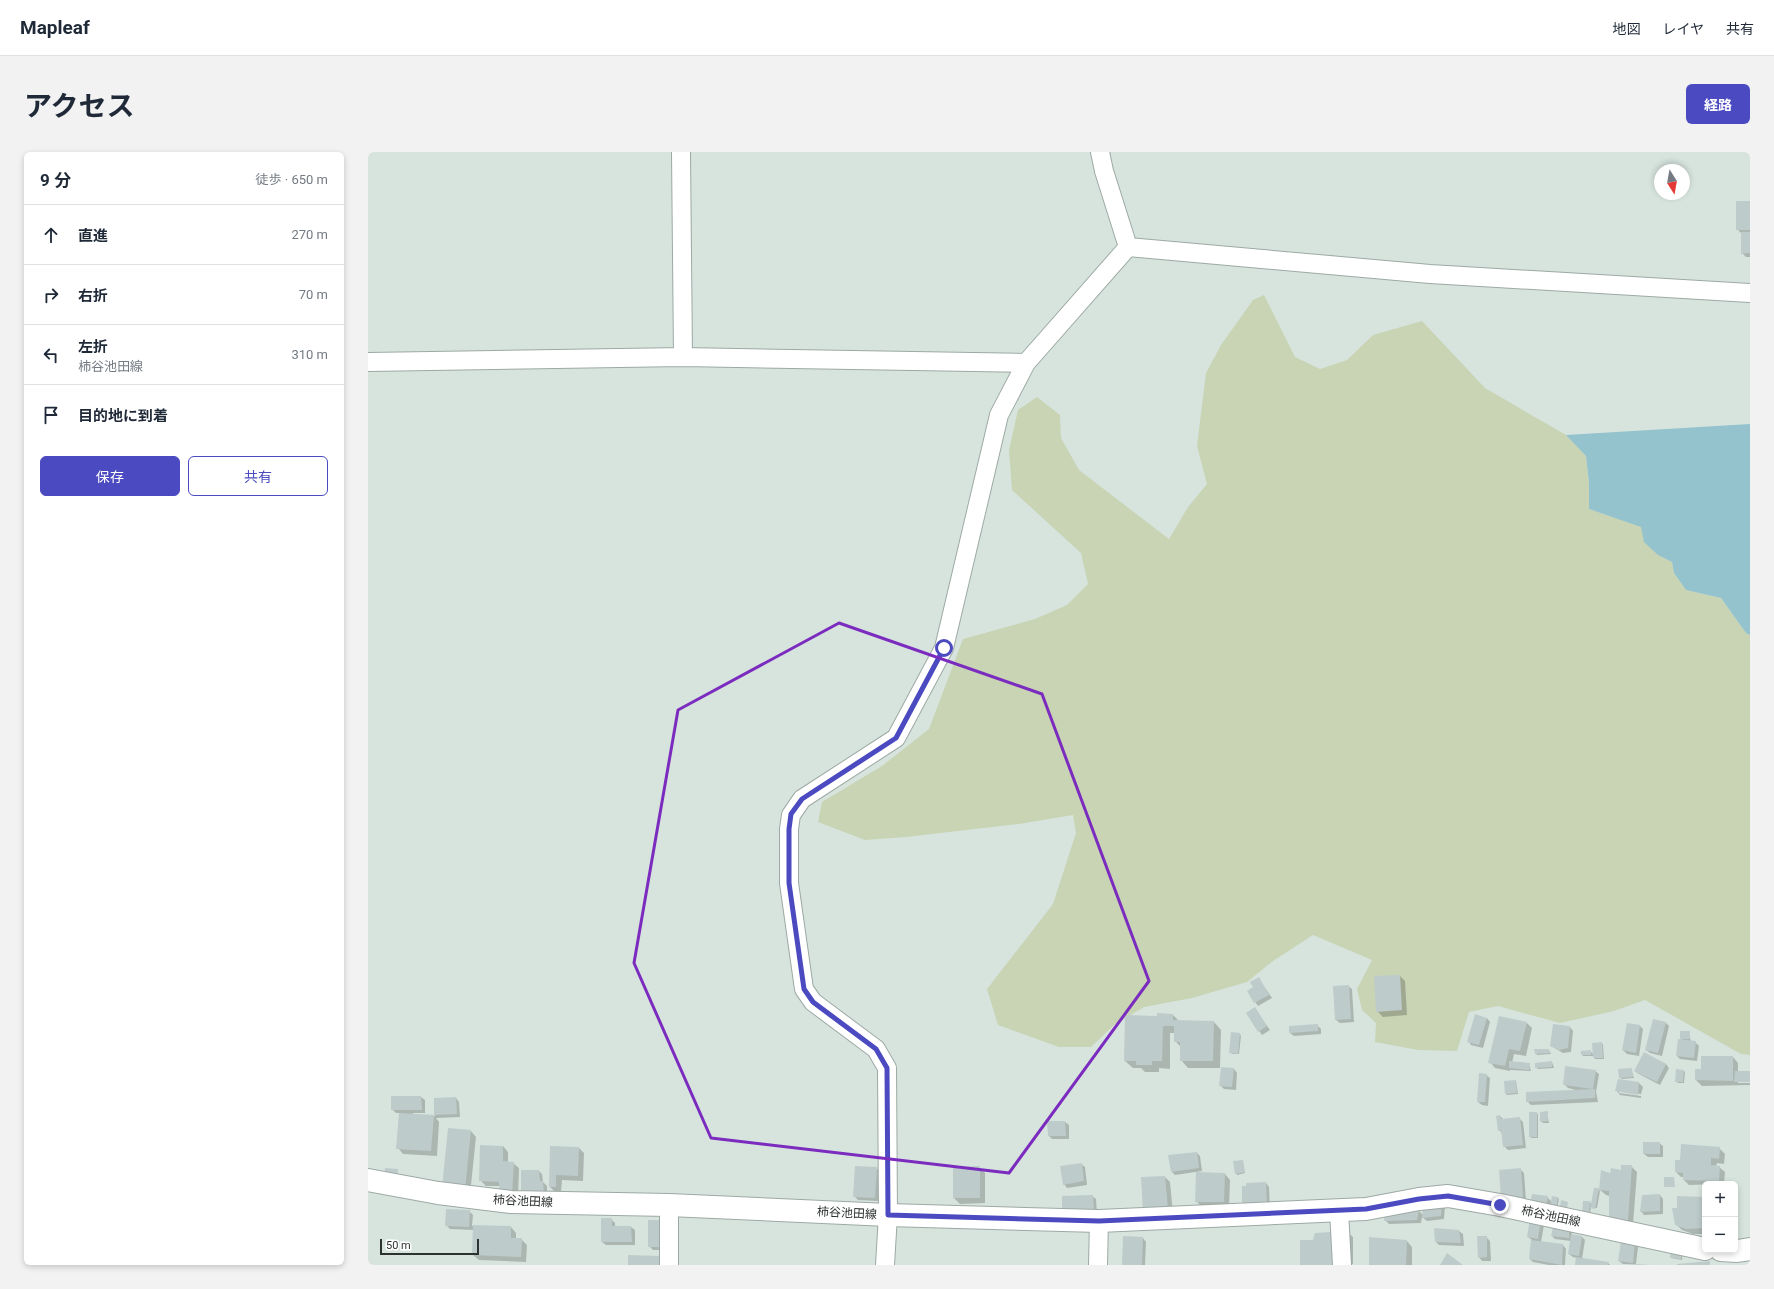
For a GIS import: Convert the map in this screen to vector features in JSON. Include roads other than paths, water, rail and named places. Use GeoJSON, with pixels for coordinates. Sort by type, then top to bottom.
{"type":"FeatureCollection","features":[{"type":"Feature","properties":{"kind":"main road","name":"柿谷池田線"},"geometry":{"type":"LineString","coordinates":[[368,1180],[438,1193],[511,1202],[669,1205],[888,1215],[1099,1221],[1366,1209],[1419,1199],[1448,1196],[1500,1205],[1702,1248]]}},
{"type":"Feature","properties":{"kind":"main road"},"geometry":{"type":"LineString","coordinates":[[1738,1251],[1750,1249]]}},
{"type":"Feature","properties":{"kind":"street"},"geometry":{"type":"LineString","coordinates":[[681,152],[683,357]]}},
{"type":"Feature","properties":{"kind":"street"},"geometry":{"type":"LineString","coordinates":[[1100,152],[1104,171],[1128,247]]}},
{"type":"Feature","properties":{"kind":"street"},"geometry":{"type":"LineString","coordinates":[[1128,247],[1430,274],[1750,293]]}},
{"type":"Feature","properties":{"kind":"street"},"geometry":{"type":"LineString","coordinates":[[885,1265],[888,1215],[887,1068],[876,1049],[813,1002],[804,989],[789,883],[789,829],[791,814],[802,799],[896,738],[944,648],[999,415],[1026,363],[1128,247]]}},
{"type":"Feature","properties":{"kind":"street"},"geometry":{"type":"LineString","coordinates":[[368,362],[683,357],[1026,363]]}},
{"type":"Feature","properties":{"kind":"street"},"geometry":{"type":"LineString","coordinates":[[669,1205],[669,1265]]}},
{"type":"Feature","properties":{"kind":"street"},"geometry":{"type":"LineString","coordinates":[[1339,1210],[1342,1265]]}},
{"type":"Feature","properties":{"kind":"street"},"geometry":{"type":"LineString","coordinates":[[1098,1265],[1099,1221]]}},
{"type":"Feature","properties":{"kind":"water"},"geometry":{"type":"Polygon","coordinates":[[[1750,424],[1750,635],[1746,633],[1721,598],[1686,590],[1674,573],[1672,562],[1658,555],[1644,542],[1641,527],[1589,509],[1589,483],[1586,456],[1566,435],[1750,424]]]}}]}
